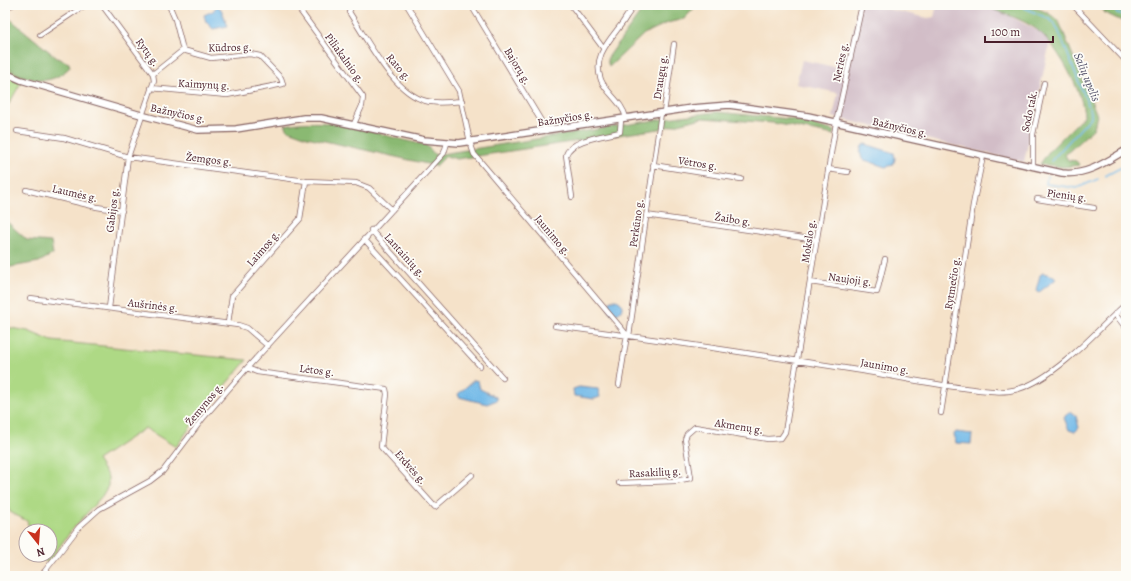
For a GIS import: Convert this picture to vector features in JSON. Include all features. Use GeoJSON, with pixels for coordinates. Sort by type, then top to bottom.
{"type":"FeatureCollection","features":[{"type":"Feature","properties":{"kind":"main road","name":"Bažnyčios g."},"geometry":{"type":"LineString","coordinates":[[5,73],[21,80],[141,115],[177,125],[205,130],[236,129],[304,118],[321,118],[447,143],[470,142],[662,112],[705,106],[729,105],[794,114],[1062,173],[1078,173],[1099,166],[1126,150]]}},
{"type":"Feature","properties":{"kind":"street"},"geometry":{"type":"LineString","coordinates":[[5,7],[12,5]]}},
{"type":"Feature","properties":{"kind":"street"},"geometry":{"type":"LineString","coordinates":[[40,35],[85,5]]}},
{"type":"Feature","properties":{"kind":"street","name":"Rytų g."},"geometry":{"type":"LineString","coordinates":[[102,5],[153,74],[152,88],[141,115]]}},
{"type":"Feature","properties":{"kind":"street"},"geometry":{"type":"LineString","coordinates":[[153,74],[183,50],[175,18],[169,5]]}},
{"type":"Feature","properties":{"kind":"street","name":"Piliakalnio g."},"geometry":{"type":"LineString","coordinates":[[296,5],[363,97],[362,106],[354,124]]}},
{"type":"Feature","properties":{"kind":"street","name":"Rato g."},"geometry":{"type":"LineString","coordinates":[[352,5],[349,12],[388,72],[411,94],[425,101],[462,101]]}},
{"type":"Feature","properties":{"kind":"street"},"geometry":{"type":"LineString","coordinates":[[407,5],[455,83],[462,101],[470,142]]}},
{"type":"Feature","properties":{"kind":"street"},"geometry":{"type":"LineString","coordinates":[[571,5],[603,48]]}},
{"type":"Feature","properties":{"kind":"street"},"geometry":{"type":"LineString","coordinates":[[626,5],[629,10]]}},
{"type":"Feature","properties":{"kind":"street"},"geometry":{"type":"LineString","coordinates":[[572,197],[566,155],[568,150],[579,142],[620,132],[624,118],[624,110],[618,100],[601,80],[598,65],[603,48],[629,10],[636,5]]}},
{"type":"Feature","properties":{"kind":"street","name":"Neries g."},"geometry":{"type":"LineString","coordinates":[[836,123],[862,5]]}},
{"type":"Feature","properties":{"kind":"street"},"geometry":{"type":"LineString","coordinates":[[1073,5],[1126,61]]}},
{"type":"Feature","properties":{"kind":"street","name":"Bajorų g."},"geometry":{"type":"LineString","coordinates":[[474,10],[544,124],[546,131]]}},
{"type":"Feature","properties":{"kind":"street","name":"Draugų g."},"geometry":{"type":"LineString","coordinates":[[662,112],[674,44]]}},
{"type":"Feature","properties":{"kind":"street","name":"Kūdros g."},"geometry":{"type":"LineString","coordinates":[[183,50],[211,58],[250,54],[260,56],[272,68]]}},
{"type":"Feature","properties":{"kind":"street","name":"Kaimynų g."},"geometry":{"type":"LineString","coordinates":[[152,88],[227,95],[241,94],[283,84],[281,78],[272,68]]}},
{"type":"Feature","properties":{"kind":"street","name":"Sodo tak."},"geometry":{"type":"LineString","coordinates":[[1032,167],[1033,134],[1044,83]]}},
{"type":"Feature","properties":{"kind":"street","name":"Perkūno g."},"geometry":{"type":"LineString","coordinates":[[619,385],[662,112]]}},
{"type":"Feature","properties":{"kind":"street","name":"Gabijos g."},"geometry":{"type":"LineString","coordinates":[[109,308],[128,157],[141,115]]}},
{"type":"Feature","properties":{"kind":"street","name":"Mokslo g."},"geometry":{"type":"LineString","coordinates":[[797,361],[836,123]]}},
{"type":"Feature","properties":{"kind":"street","name":"Žemgos g."},"geometry":{"type":"LineString","coordinates":[[17,131],[64,138],[128,157],[306,181],[356,183],[369,188],[392,210]]}},
{"type":"Feature","properties":{"kind":"street","name":"Jaunimo g."},"geometry":{"type":"LineString","coordinates":[[470,142],[477,158],[628,335]]}},
{"type":"Feature","properties":{"kind":"street","name":"Lantainių g."},"geometry":{"type":"LineString","coordinates":[[447,143],[444,152],[372,230],[503,378]]}},
{"type":"Feature","properties":{"kind":"street","name":"Rytmečio g."},"geometry":{"type":"LineString","coordinates":[[941,413],[973,205],[983,156]]}},
{"type":"Feature","properties":{"kind":"street","name":"Vėtros g."},"geometry":{"type":"LineString","coordinates":[[653,165],[741,178]]}},
{"type":"Feature","properties":{"kind":"street"},"geometry":{"type":"LineString","coordinates":[[828,169],[848,172]]}},
{"type":"Feature","properties":{"kind":"street","name":"Laimos g."},"geometry":{"type":"LineString","coordinates":[[228,323],[232,296],[300,219],[306,181]]}},
{"type":"Feature","properties":{"kind":"street","name":"Laumės g."},"geometry":{"type":"LineString","coordinates":[[26,190],[97,208],[122,211]]}},
{"type":"Feature","properties":{"kind":"street","name":"Pienių g."},"geometry":{"type":"LineString","coordinates":[[1037,199],[1094,208]]}},
{"type":"Feature","properties":{"kind":"street","name":"Žaibo g."},"geometry":{"type":"LineString","coordinates":[[646,215],[817,240]]}},
{"type":"Feature","properties":{"kind":"street","name":"Žemynos g."},"geometry":{"type":"LineString","coordinates":[[40,576],[73,535],[95,512],[106,504],[150,481],[163,472],[204,417],[372,230]]}},
{"type":"Feature","properties":{"kind":"street"},"geometry":{"type":"LineString","coordinates":[[364,238],[480,366]]}},
{"type":"Feature","properties":{"kind":"street","name":"Naujoji g."},"geometry":{"type":"LineString","coordinates":[[810,282],[877,292],[884,259]]}},
{"type":"Feature","properties":{"kind":"street","name":"Aušrinės g."},"geometry":{"type":"LineString","coordinates":[[30,298],[228,323],[247,328],[268,346]]}},
{"type":"Feature","properties":{"kind":"street","name":"Jaunimo g."},"geometry":{"type":"LineString","coordinates":[[555,326],[628,335],[945,385],[988,391],[1010,391],[1026,386],[1042,377],[1079,350],[1126,304]]}},
{"type":"Feature","properties":{"kind":"street"},"geometry":{"type":"LineString","coordinates":[[1115,314],[1126,328]]}},
{"type":"Feature","properties":{"kind":"street","name":"Akmenų g."},"geometry":{"type":"LineString","coordinates":[[691,478],[685,439],[687,434],[695,427],[768,440],[782,438],[786,425],[797,361]]}},
{"type":"Feature","properties":{"kind":"street","name":"Lėtos g."},"geometry":{"type":"LineString","coordinates":[[247,368],[257,372],[386,389]]}},
{"type":"Feature","properties":{"kind":"street","name":"Erdvės g."},"geometry":{"type":"LineString","coordinates":[[386,389],[387,394],[380,447],[435,507],[472,475]]}},
{"type":"Feature","properties":{"kind":"street","name":"Rasakilių g."},"geometry":{"type":"LineString","coordinates":[[619,483],[675,481],[691,478]]}},
{"type":"Feature","properties":{"kind":"shaded area"},"geometry":{"type":"Polygon","coordinates":[[[870,5],[928,18],[934,17],[937,5],[991,5],[994,10],[1006,14],[1040,32],[1050,42],[1024,162],[833,117],[838,93],[796,84],[802,60],[844,69],[859,6],[870,5]]]}},
{"type":"Feature","properties":{"kind":"green space"},"geometry":{"type":"Polygon","coordinates":[[[648,5],[697,5],[684,19],[667,23],[644,34],[609,67],[607,59],[640,13],[648,5]]]}},
{"type":"Feature","properties":{"kind":"green space"},"geometry":{"type":"Polygon","coordinates":[[[991,5],[1019,5],[1038,9],[1054,17],[1060,24],[1097,115],[1094,128],[1065,155],[1068,160],[1076,161],[1080,165],[1063,167],[1040,164],[1050,150],[1084,116],[1080,96],[1069,72],[1055,49],[1041,33],[1025,22],[994,10],[991,5]]]}},
{"type":"Feature","properties":{"kind":"green space"},"geometry":{"type":"Polygon","coordinates":[[[1100,5],[1126,5],[1126,23],[1105,13],[1100,5]]]}},
{"type":"Feature","properties":{"kind":"green space"},"geometry":{"type":"Polygon","coordinates":[[[5,17],[10,19],[57,58],[69,63],[70,67],[62,74],[54,78],[38,80],[22,75],[5,66],[5,17]]]}},
{"type":"Feature","properties":{"kind":"green space"},"geometry":{"type":"Polygon","coordinates":[[[5,66],[24,77],[9,104],[5,106],[5,66]]]}},
{"type":"Feature","properties":{"kind":"green space"},"geometry":{"type":"Polygon","coordinates":[[[717,112],[790,119],[835,131],[834,135],[774,123],[702,118],[659,129],[457,159],[446,156],[436,166],[307,137],[288,130],[285,125],[321,123],[356,128],[426,145],[435,155],[681,116],[717,112]]]}},
{"type":"Feature","properties":{"kind":"green space"},"geometry":{"type":"Polygon","coordinates":[[[5,220],[27,240],[51,242],[53,254],[39,262],[5,268],[5,220]]]}},
{"type":"Feature","properties":{"kind":"green space"},"geometry":{"type":"Polygon","coordinates":[[[5,327],[28,331],[52,341],[247,360],[200,414],[176,447],[145,428],[97,460],[108,477],[108,486],[102,496],[71,531],[58,549],[58,523],[28,523],[27,521],[10,512],[5,502],[5,327]]]}},
{"type":"Feature","properties":{"kind":"water"},"geometry":{"type":"Polygon","coordinates":[[[217,6],[221,9],[228,26],[213,29],[206,22],[204,15],[213,11],[217,6]]]}},
{"type":"Feature","properties":{"kind":"water"},"geometry":{"type":"Polygon","coordinates":[[[865,144],[894,153],[895,159],[893,165],[885,167],[862,159],[860,152],[862,146],[865,144]]]}},
{"type":"Feature","properties":{"kind":"water"},"geometry":{"type":"Polygon","coordinates":[[[1043,273],[1054,276],[1056,279],[1038,293],[1036,291],[1040,275],[1043,273]]]}},
{"type":"Feature","properties":{"kind":"water"},"geometry":{"type":"Polygon","coordinates":[[[612,300],[618,300],[622,304],[622,310],[618,314],[612,314],[608,310],[608,304],[612,300]]]}},
{"type":"Feature","properties":{"kind":"water"},"geometry":{"type":"Polygon","coordinates":[[[474,380],[478,381],[480,389],[496,397],[497,400],[487,404],[459,397],[458,394],[474,380]]]}},
{"type":"Feature","properties":{"kind":"water"},"geometry":{"type":"Polygon","coordinates":[[[579,387],[598,389],[600,397],[594,399],[574,396],[573,389],[579,387]]]}},
{"type":"Feature","properties":{"kind":"water"},"geometry":{"type":"Polygon","coordinates":[[[1072,412],[1076,416],[1079,428],[1075,432],[1069,430],[1064,418],[1072,412]]]}},
{"type":"Feature","properties":{"kind":"water"},"geometry":{"type":"Polygon","coordinates":[[[956,432],[972,434],[971,444],[956,443],[954,434],[956,432]]]}},
{"type":"Feature","properties":{"kind":"waterway","name":"Salių upelis"},"geometry":{"type":"LineString","coordinates":[[1023,5],[1025,8],[1051,20],[1058,30],[1091,112],[1091,117],[1051,161]]}},
{"type":"Feature","properties":{"kind":"waterway"},"geometry":{"type":"LineString","coordinates":[[1110,5],[1117,13],[1126,15]]}},
{"type":"Feature","properties":{"kind":"waterway","name":"Salių upelis"},"geometry":{"type":"LineString","coordinates":[[1105,176],[1126,165]]}},
{"type":"Feature","properties":{"kind":"waterway","name":"Salių upelis"},"geometry":{"type":"LineString","coordinates":[[1047,176],[1046,184],[1077,188],[1098,179]]}}]}
